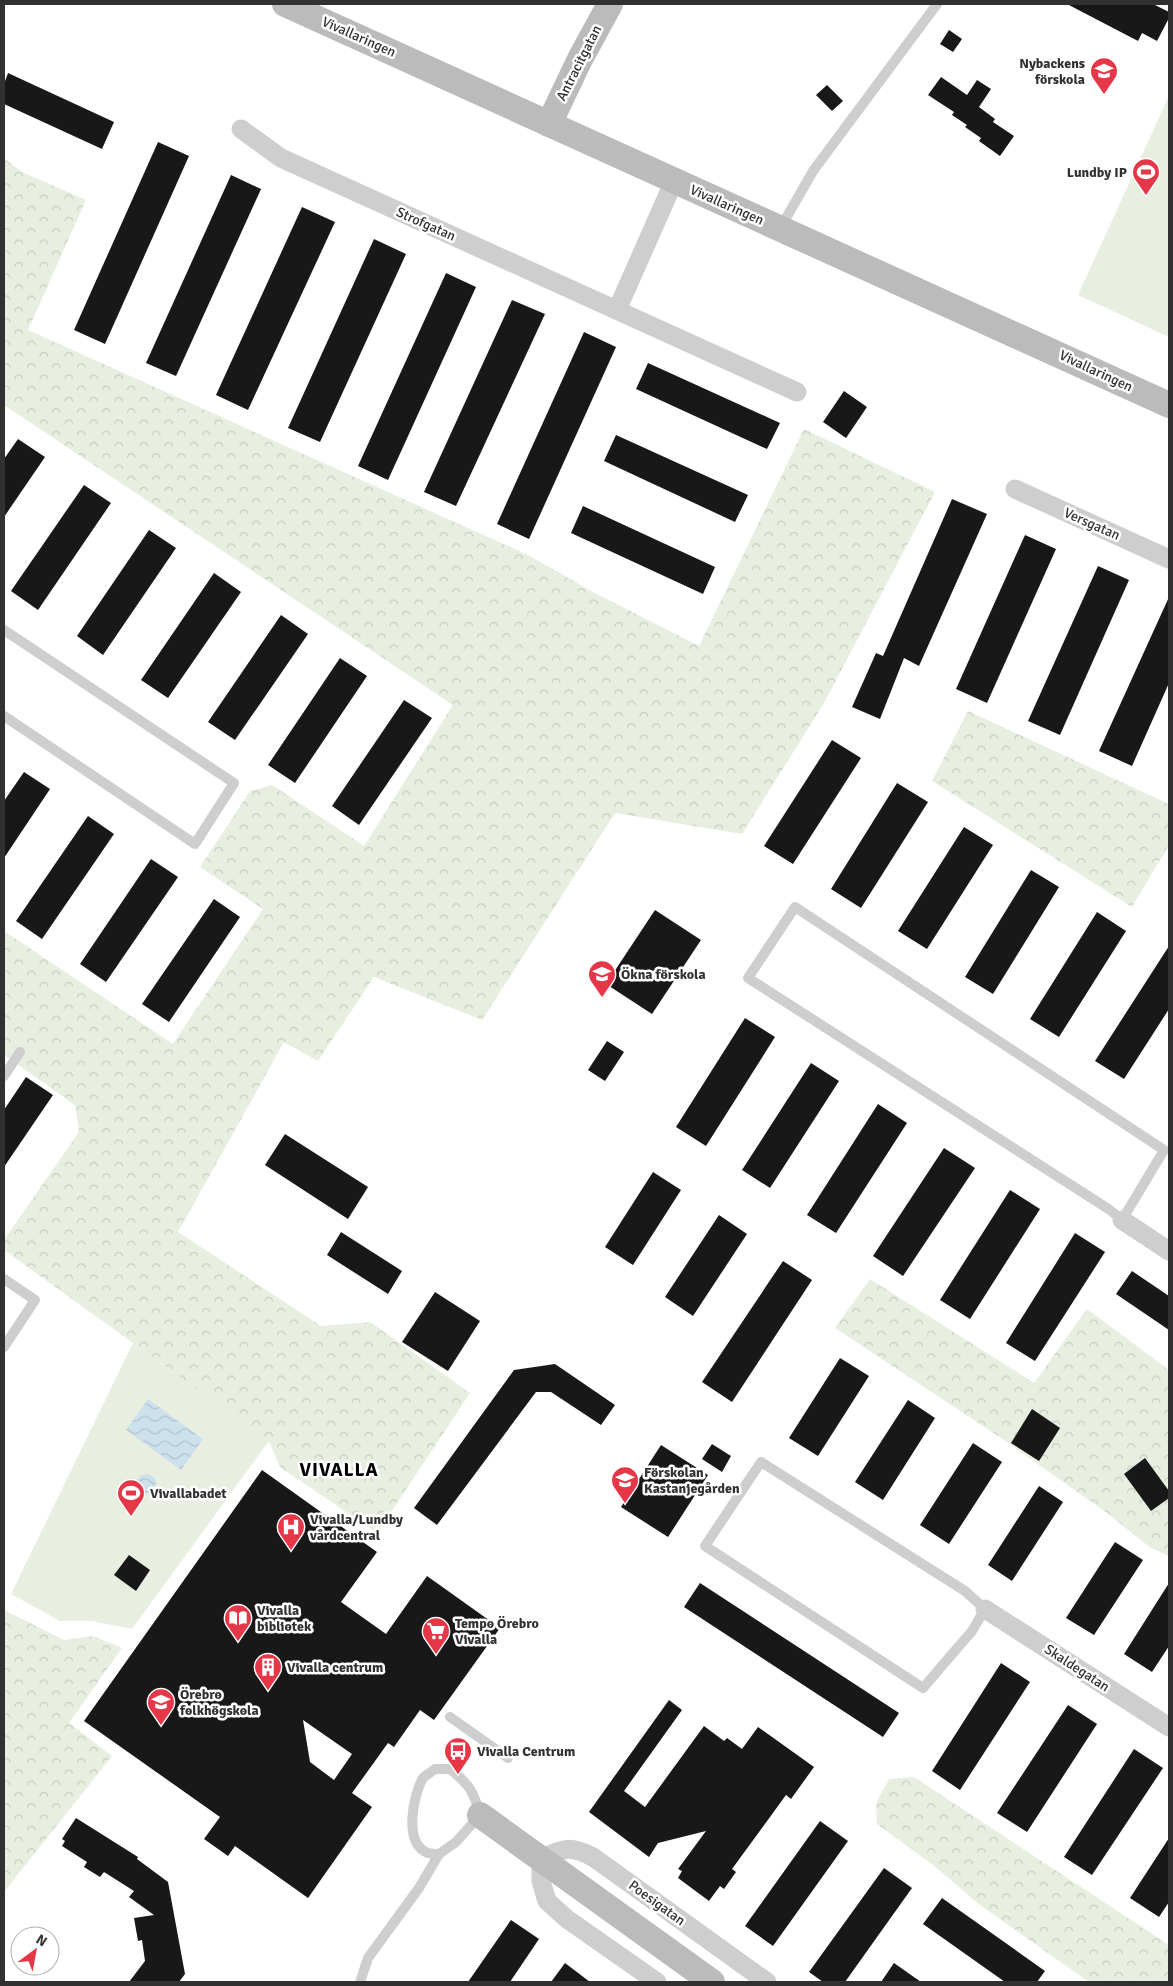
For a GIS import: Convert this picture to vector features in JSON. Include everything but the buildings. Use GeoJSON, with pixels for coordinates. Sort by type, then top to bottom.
{"type":"FeatureCollection","features":[{"type":"Feature","properties":{"kind":"street","name":"Vivallaringen"},"geometry":{"type":"LineString","coordinates":[[285,4],[1169,405]]}},
{"type":"Feature","properties":{"kind":"street","name":"Antracitgatan"},"geometry":{"type":"LineString","coordinates":[[549,124],[580,59],[610,4]]}},
{"type":"Feature","properties":{"kind":"street","name":"Strofgatan"},"geometry":{"type":"LineString","coordinates":[[241,129],[281,158],[797,392]]}},
{"type":"Feature","properties":{"kind":"street"},"geometry":{"type":"LineString","coordinates":[[617,310],[674,181]]}},
{"type":"Feature","properties":{"kind":"street","name":"Versgatan"},"geometry":{"type":"LineString","coordinates":[[1015,489],[1169,559]]}},
{"type":"Feature","properties":{"kind":"street"},"geometry":{"type":"LineString","coordinates":[[1122,1220],[1169,1251]]}},
{"type":"Feature","properties":{"kind":"street","name":"Skaldegatan"},"geometry":{"type":"LineString","coordinates":[[985,1609],[1169,1728]]}},
{"type":"Feature","properties":{"kind":"street"},"geometry":{"type":"LineString","coordinates":[[480,1815],[712,1982]]}},
{"type":"Feature","properties":{"kind":"street","name":"Poesigatan"},"geometry":{"type":"LineString","coordinates":[[542,1860],[564,1848],[579,1850],[593,1857],[767,1982]]}},
{"type":"Feature","properties":{"kind":"street"},"geometry":{"type":"LineString","coordinates":[[542,1860],[541,1881],[547,1901],[568,1919],[657,1982]]}},
{"type":"Feature","properties":{"kind":"lane"},"geometry":{"type":"LineString","coordinates":[[780,228],[813,171],[937,4]]}},
{"type":"Feature","properties":{"kind":"lane"},"geometry":{"type":"LineString","coordinates":[[4,630],[234,784],[195,844],[4,716]]}},
{"type":"Feature","properties":{"kind":"lane"},"geometry":{"type":"LineString","coordinates":[[795,907],[1164,1150],[1122,1220],[1110,1210],[748,978],[795,907]]}},
{"type":"Feature","properties":{"kind":"lane"},"geometry":{"type":"LineString","coordinates":[[4,1076],[20,1052]]}},
{"type":"Feature","properties":{"kind":"lane"},"geometry":{"type":"LineString","coordinates":[[4,1279],[35,1300],[4,1347]]}},
{"type":"Feature","properties":{"kind":"lane"},"geometry":{"type":"LineString","coordinates":[[761,1462],[965,1591],[985,1609],[972,1631],[923,1688],[705,1546],[761,1462]]}},
{"type":"Feature","properties":{"kind":"lane"},"geometry":{"type":"LineString","coordinates":[[450,1717],[508,1758]]}},
{"type":"Feature","properties":{"kind":"lane"},"geometry":{"type":"LineString","coordinates":[[360,1982],[368,1958],[419,1888],[439,1854],[456,1842],[480,1815],[475,1796],[466,1782],[450,1768],[436,1769],[424,1777],[416,1798],[411,1830],[418,1845],[427,1853],[439,1854]]}},
{"type":"Feature","properties":{"kind":"green space","name":"Lundby IP"},"geometry":{"type":"Polygon","coordinates":[[[1169,96],[1169,337],[1078,295],[1169,96]]]}},
{"type":"Feature","properties":{"kind":"green space"},"geometry":{"type":"Polygon","coordinates":[[[4,158],[20,171],[86,200],[28,330],[528,555],[593,592],[699,646],[804,429],[935,492],[824,703],[742,834],[615,813],[482,1020],[374,977],[318,1061],[284,1042],[178,1232],[321,1326],[370,1322],[470,1393],[377,1533],[280,1467],[269,1441],[4,1250],[4,1240],[79,1132],[75,1105],[4,1055],[4,931],[173,1044],[263,909],[200,867],[250,791],[272,785],[364,846],[453,705],[4,405],[4,158]]]}},
{"type":"Feature","properties":{"kind":"green space"},"geometry":{"type":"Polygon","coordinates":[[[968,711],[1169,804],[1169,845],[1132,907],[932,781],[968,711]]]}},
{"type":"Feature","properties":{"kind":"green space"},"geometry":{"type":"Polygon","coordinates":[[[870,1279],[1034,1383],[1087,1309],[1169,1370],[1169,1556],[1151,1548],[1107,1513],[1007,1442],[835,1328],[870,1279]]]}},
{"type":"Feature","properties":{"kind":"green space","name":"Vivallabadet"},"geometry":{"type":"Polygon","coordinates":[[[133,1343],[269,1441],[132,1629],[92,1621],[60,1621],[11,1594],[133,1343]]]}},
{"type":"Feature","properties":{"kind":"green space"},"geometry":{"type":"Polygon","coordinates":[[[4,1610],[64,1640],[93,1636],[122,1648],[69,1723],[112,1756],[4,1892],[4,1610]]]}},
{"type":"Feature","properties":{"kind":"green space"},"geometry":{"type":"Polygon","coordinates":[[[914,1777],[1169,1945],[1169,1982],[1089,1982],[980,1905],[933,1865],[877,1824],[876,1803],[889,1779],[914,1777]]]}},
{"type":"Feature","properties":{"kind":"water"},"geometry":{"type":"Polygon","coordinates":[[[148,1399],[203,1439],[181,1470],[126,1430],[148,1399]]]}},
{"type":"Feature","properties":{"kind":"water"},"geometry":{"type":"Polygon","coordinates":[[[146,1474],[153,1477],[156,1484],[153,1491],[146,1494],[139,1491],[136,1484],[139,1477],[146,1474]]]}},
{"type":"Feature","properties":{"kind":"place","name":"Nybackens förskola"},"geometry":{"type":"Point","coordinates":[1104,95]}},
{"type":"Feature","properties":{"kind":"place","name":"Lundby IP"},"geometry":{"type":"Point","coordinates":[1146,196]}},
{"type":"Feature","properties":{"kind":"place","name":"Ökna förskola"},"geometry":{"type":"Point","coordinates":[602,998]}},
{"type":"Feature","properties":{"kind":"place","name":"Förskolan Kastanjegården"},"geometry":{"type":"Point","coordinates":[625,1504]}},
{"type":"Feature","properties":{"kind":"place","name":"Vivallabadet"},"geometry":{"type":"Point","coordinates":[131,1517]}},
{"type":"Feature","properties":{"kind":"place","name":"Vivalla/Lundby vårdcentral"},"geometry":{"type":"Point","coordinates":[291,1551]}},
{"type":"Feature","properties":{"kind":"place","name":"Vivalla bibliotek"},"geometry":{"type":"Point","coordinates":[238,1642]}},
{"type":"Feature","properties":{"kind":"place","name":"Tempo Örebro Vivalla"},"geometry":{"type":"Point","coordinates":[436,1655]}},
{"type":"Feature","properties":{"kind":"place","name":"Vivalla centrum"},"geometry":{"type":"Point","coordinates":[268,1691]}},
{"type":"Feature","properties":{"kind":"place","name":"Örebro folkhögskola"},"geometry":{"type":"Point","coordinates":[161,1726]}},
{"type":"Feature","properties":{"kind":"place","name":"Vivalla Centrum"},"geometry":{"type":"Point","coordinates":[458,1775]}},
{"type":"Feature","properties":{"kind":"district","name":"VIVALLA"},"geometry":{"type":"Point","coordinates":[339,1470]}}]}
